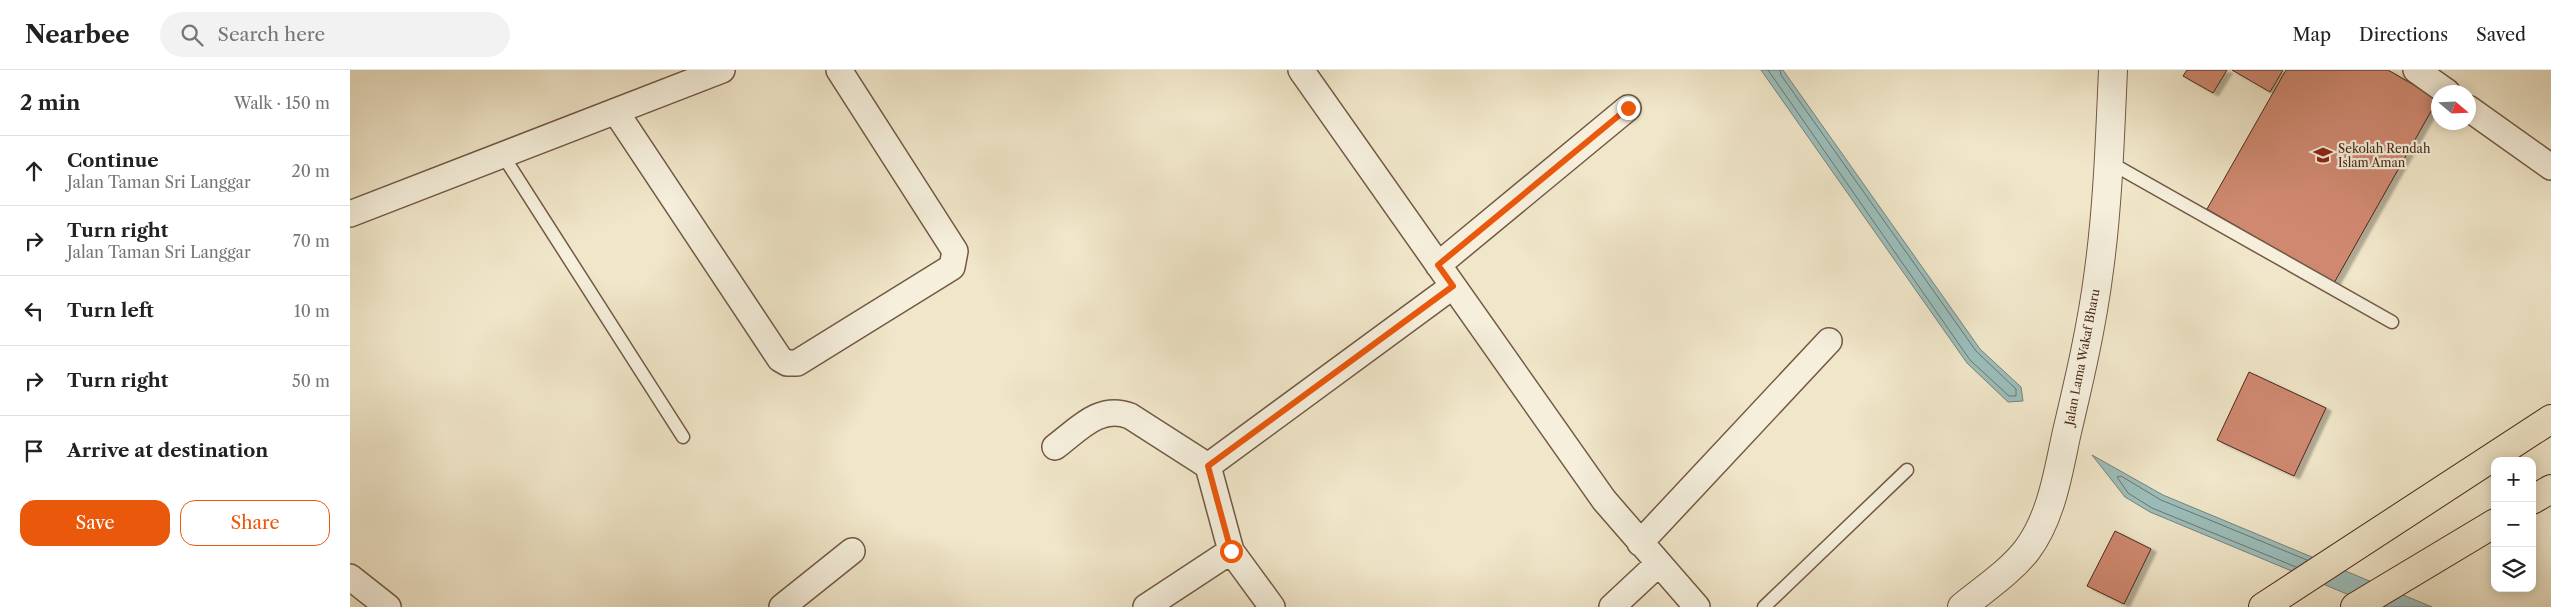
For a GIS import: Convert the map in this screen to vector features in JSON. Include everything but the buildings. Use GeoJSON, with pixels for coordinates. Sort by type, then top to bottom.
{"type":"FeatureCollection","features":[{"type":"Feature","properties":{"kind":"main road"},"geometry":{"type":"LineString","coordinates":[[2272,601],[2551,419]]}},
{"type":"Feature","properties":{"kind":"main road"},"geometry":{"type":"LineString","coordinates":[[2536,498],[2551,489]]}},
{"type":"Feature","properties":{"kind":"main road"},"geometry":{"type":"LineString","coordinates":[[2355,607],[2491,525]]}},
{"type":"Feature","properties":{"kind":"street"},"geometry":{"type":"LineString","coordinates":[[350,214],[722,70]]}},
{"type":"Feature","properties":{"kind":"street"},"geometry":{"type":"LineString","coordinates":[[616,112],[780,358],[787,363],[797,363],[952,267],[955,258],[955,251],[839,70]]}},
{"type":"Feature","properties":{"kind":"street"},"geometry":{"type":"LineString","coordinates":[[1301,70],[1604,500],[1696,607]]}},
{"type":"Feature","properties":{"kind":"street","name":"Jalan Lama Wakaf Bharu"},"geometry":{"type":"LineString","coordinates":[[1962,607],[2003,574],[2027,550],[2044,519],[2054,488],[2088,340],[2099,269],[2109,162],[2113,70]]}},
{"type":"Feature","properties":{"kind":"street"},"geometry":{"type":"LineString","coordinates":[[2416,70],[2437,85]]}},
{"type":"Feature","properties":{"kind":"street"},"geometry":{"type":"LineString","coordinates":[[1438,265],[1628,108]]}},
{"type":"Feature","properties":{"kind":"street"},"geometry":{"type":"LineString","coordinates":[[2476,114],[2551,167]]}},
{"type":"Feature","properties":{"kind":"street"},"geometry":{"type":"LineString","coordinates":[[1208,466],[1453,286]]}},
{"type":"Feature","properties":{"kind":"street"},"geometry":{"type":"LineString","coordinates":[[1640,543],[1829,341]]}},
{"type":"Feature","properties":{"kind":"street"},"geometry":{"type":"LineString","coordinates":[[1055,447],[1094,418],[1106,412],[1118,412],[1130,416],[1208,466],[1231,551],[1272,607]]}},
{"type":"Feature","properties":{"kind":"street"},"geometry":{"type":"LineString","coordinates":[[782,607],[852,551]]}},
{"type":"Feature","properties":{"kind":"street"},"geometry":{"type":"LineString","coordinates":[[1146,607],[1231,551]]}},
{"type":"Feature","properties":{"kind":"street"},"geometry":{"type":"LineString","coordinates":[[1612,607],[1658,564]]}},
{"type":"Feature","properties":{"kind":"street"},"geometry":{"type":"LineString","coordinates":[[350,576],[388,607]]}},
{"type":"Feature","properties":{"kind":"lane"},"geometry":{"type":"LineString","coordinates":[[502,154],[683,437]]}},
{"type":"Feature","properties":{"kind":"lane"},"geometry":{"type":"LineString","coordinates":[[2109,162],[2392,322]]}},
{"type":"Feature","properties":{"kind":"lane"},"geometry":{"type":"LineString","coordinates":[[1764,607],[1907,470]]}},
{"type":"Feature","properties":{"kind":"water"},"geometry":{"type":"Polygon","coordinates":[[[1761,70],[1783,70],[1980,349],[2021,387],[2023,401],[2008,402],[1967,363],[1761,70]]]}},
{"type":"Feature","properties":{"kind":"water"},"geometry":{"type":"Polygon","coordinates":[[[2092,455],[2163,495],[2432,607],[2378,607],[2150,512],[2125,497],[2092,455]]]}},
{"type":"Feature","properties":{"kind":"place","name":"Sekolah Rendah Islam Aman"},"geometry":{"type":"Point","coordinates":[2323,155]}},
{"type":"Feature","properties":{"kind":"route"},"geometry":{"type":"LineString","coordinates":[[1231,551],[1208,466],[1453,286],[1438,265],[1628,108]]}}]}
